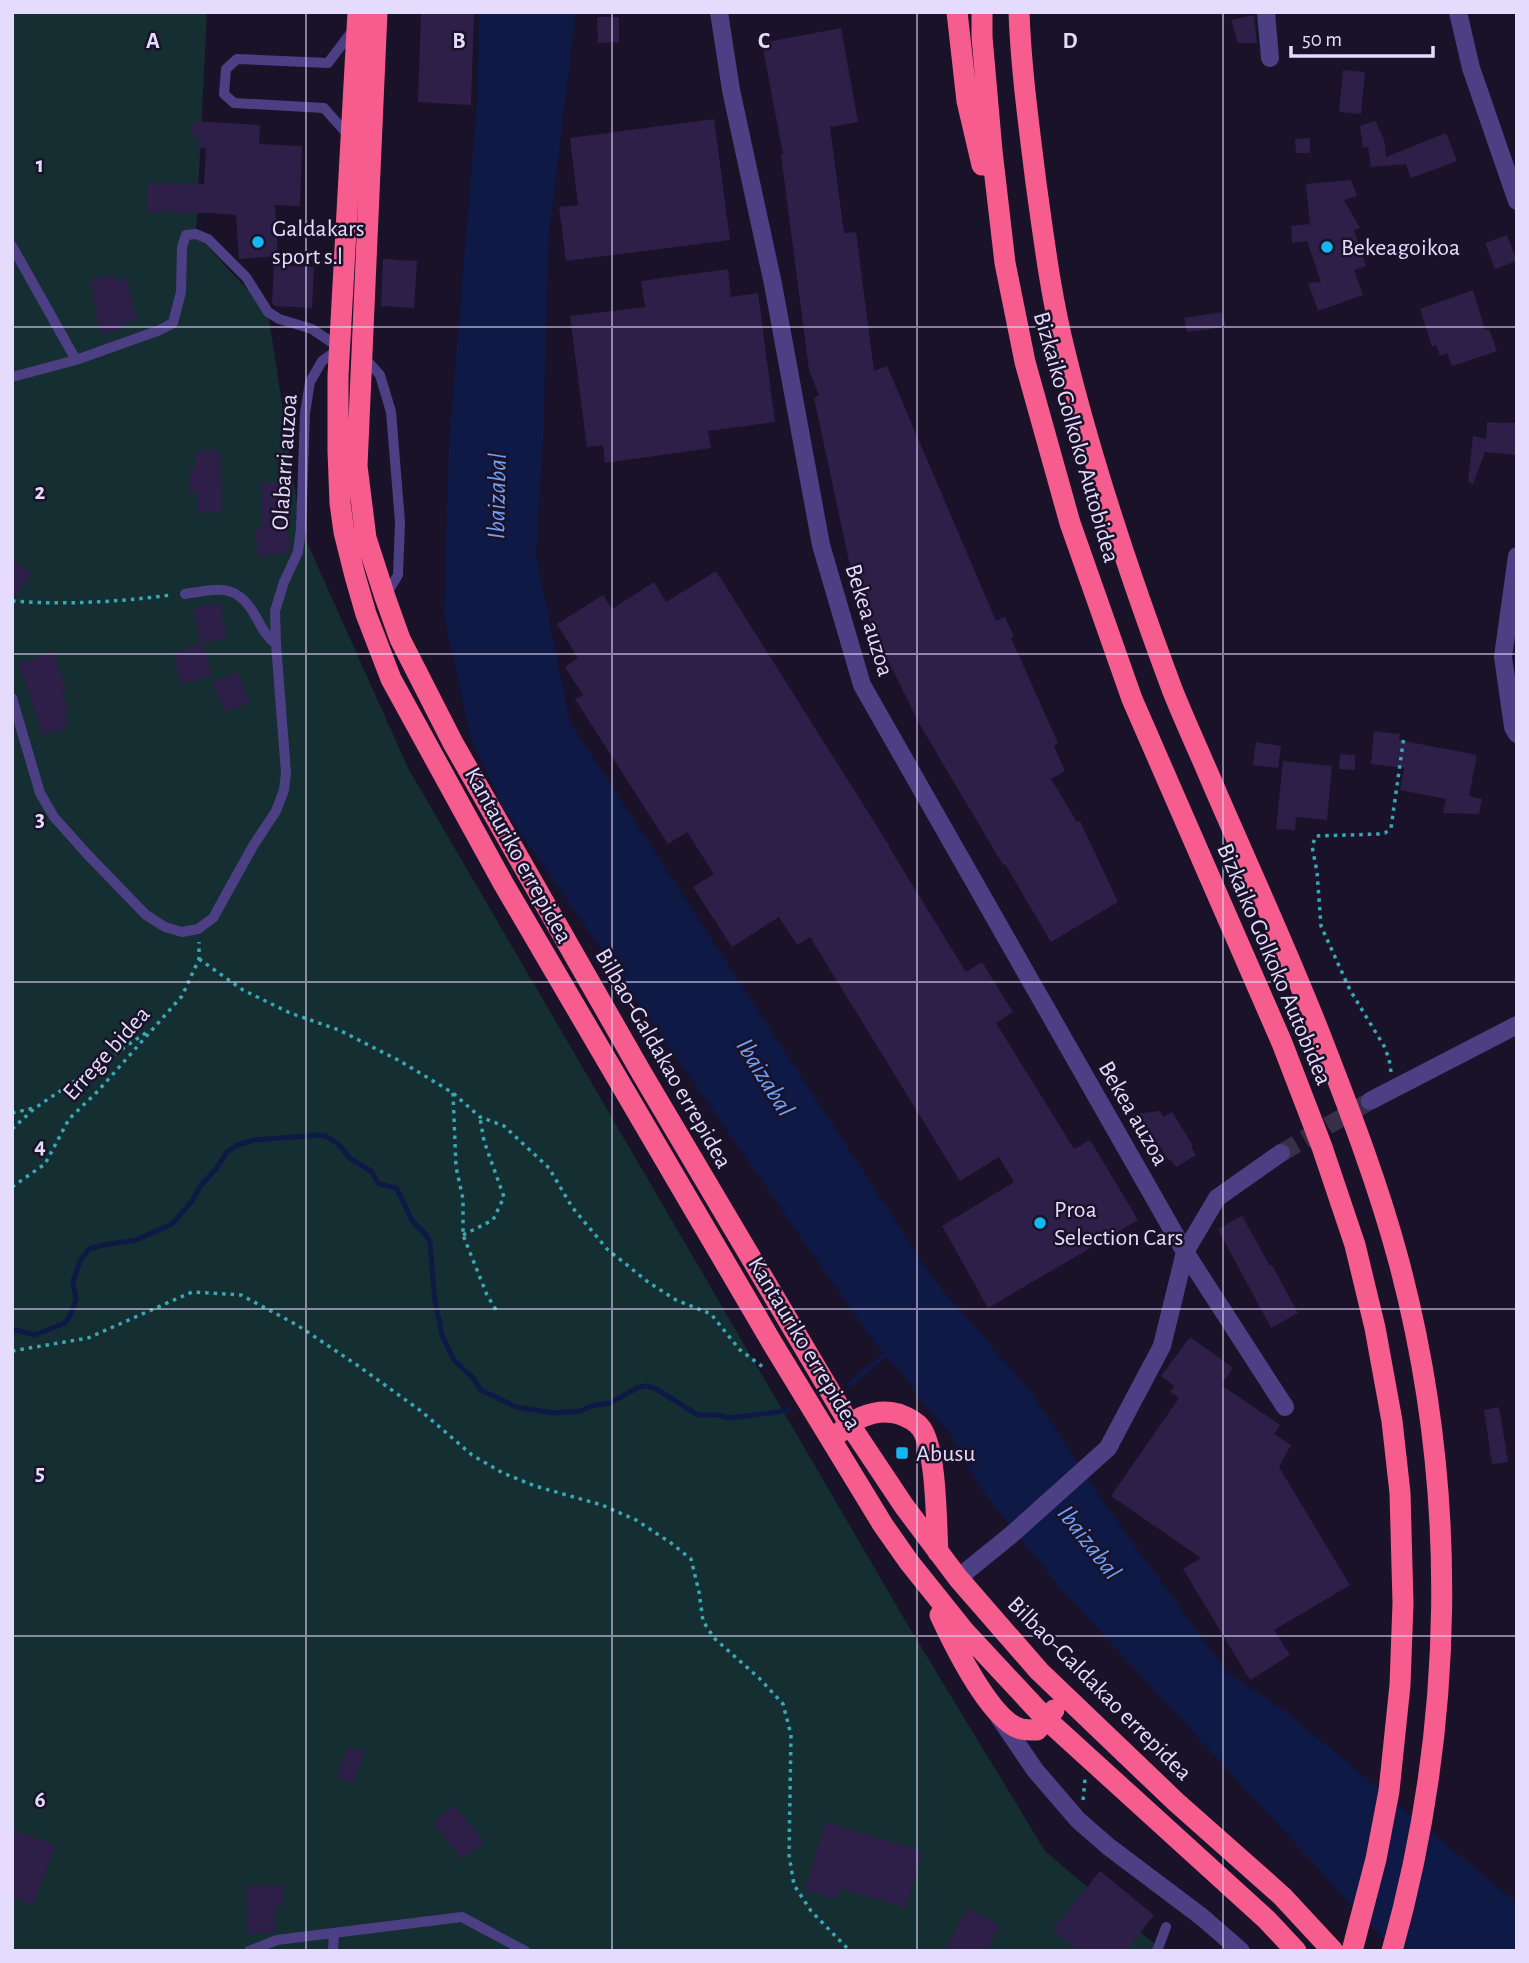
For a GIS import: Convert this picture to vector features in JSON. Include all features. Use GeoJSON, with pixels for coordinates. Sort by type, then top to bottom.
{"type":"FeatureCollection","features":[{"type":"Feature","properties":{"kind":"highway","name":"Bilbao-Galdakao errepidea"},"geometry":{"type":"LineString","coordinates":[[377,12],[357,466],[366,538],[400,639],[460,755],[634,1060],[850,1425],[904,1506],[958,1578],[1039,1671],[1176,1802],[1282,1896],[1333,1951]]}},
{"type":"Feature","properties":{"kind":"highway"},"geometry":{"type":"LineString","coordinates":[[957,12],[967,101],[1005,263]]}},
{"type":"Feature","properties":{"kind":"highway","name":"Bizkaiko Golkoko Autobidea"},"geometry":{"type":"LineString","coordinates":[[982,12],[990,126],[1005,263],[1025,362],[1070,523],[1128,686],[1282,1043],[1322,1147],[1355,1245],[1375,1328],[1392,1421],[1399,1493],[1403,1589],[1400,1685],[1389,1791],[1376,1859],[1352,1951]]}},
{"type":"Feature","properties":{"kind":"highway"},"geometry":{"type":"LineString","coordinates":[[1019,23],[1026,12]]}},
{"type":"Feature","properties":{"kind":"highway","name":"Kantauriko errepidea"},"geometry":{"type":"LineString","coordinates":[[357,19],[340,348],[340,503],[344,532],[366,614],[391,680],[517,908],[771,1341],[883,1525],[922,1579],[1042,1725]]}},
{"type":"Feature","properties":{"kind":"highway","name":"Bizkaiko Golkoko Autobidea"},"geometry":{"type":"LineString","coordinates":[[1019,23],[1030,135],[1049,275],[1064,351],[1106,501],[1173,692],[1322,1040],[1367,1161],[1398,1259],[1412,1319],[1430,1418],[1438,1499],[1441,1659],[1436,1728],[1426,1800],[1406,1900],[1392,1951]]}},
{"type":"Feature","properties":{"kind":"highway"},"geometry":{"type":"LineString","coordinates":[[831,1437],[860,1418],[876,1412],[890,1412],[908,1418],[921,1427],[928,1444],[933,1472],[938,1552]]}},
{"type":"Feature","properties":{"kind":"highway"},"geometry":{"type":"LineString","coordinates":[[922,1579],[954,1646],[989,1702],[1008,1722],[1020,1729],[1042,1725],[1066,1697]]}},
{"type":"Feature","properties":{"kind":"highway"},"geometry":{"type":"LineString","coordinates":[[1042,1725],[1247,1902],[1296,1951]]}},
{"type":"Feature","properties":{"kind":"street","name":"Bekea auzoa"},"geometry":{"type":"LineString","coordinates":[[719,12],[731,90],[773,284],[821,545],[862,685],[1185,1252],[1285,1407]]}},
{"type":"Feature","properties":{"kind":"street"},"geometry":{"type":"LineString","coordinates":[[1266,12],[1270,58]]}},
{"type":"Feature","properties":{"kind":"street"},"geometry":{"type":"LineString","coordinates":[[1458,12],[1471,68],[1517,201]]}},
{"type":"Feature","properties":{"kind":"street"},"geometry":{"type":"LineString","coordinates":[[1517,556],[1503,657],[1513,727],[1517,734]]}},
{"type":"Feature","properties":{"kind":"street"},"geometry":{"type":"LineString","coordinates":[[1370,1101],[1517,1026]]}},
{"type":"Feature","properties":{"kind":"street"},"geometry":{"type":"LineString","coordinates":[[958,1578],[1108,1448],[1162,1346],[1185,1252],[1217,1198],[1281,1153]]}},
{"type":"Feature","properties":{"kind":"street"},"geometry":{"type":"LineString","coordinates":[[989,1702],[1035,1770],[1078,1820],[1241,1951]]}},
{"type":"Feature","properties":{"kind":"street"},"geometry":{"type":"LineString","coordinates":[[1035,1770],[1032,1754],[1042,1725]]}},
{"type":"Feature","properties":{"kind":"lane"},"geometry":{"type":"LineString","coordinates":[[351,138],[324,108],[234,103],[224,94],[226,69],[237,59],[328,63],[357,19]]}},
{"type":"Feature","properties":{"kind":"lane"},"geometry":{"type":"LineString","coordinates":[[12,377],[76,360],[173,323],[181,292],[182,247],[186,235],[196,234],[208,239],[246,277],[268,312],[279,319],[312,329],[340,348]]}},
{"type":"Feature","properties":{"kind":"lane"},"geometry":{"type":"LineString","coordinates":[[12,246],[76,360]]}},
{"type":"Feature","properties":{"kind":"lane","name":"Olabarri auzoa"},"geometry":{"type":"LineString","coordinates":[[198,929],[213,918],[276,811],[284,790],[286,773],[275,611],[284,582],[298,552],[304,413],[310,382],[322,361],[340,348]]}},
{"type":"Feature","properties":{"kind":"lane"},"geometry":{"type":"LineString","coordinates":[[361,354],[380,375],[391,412],[400,522],[398,575],[385,597]]}},
{"type":"Feature","properties":{"kind":"lane"},"geometry":{"type":"LineString","coordinates":[[185,594],[219,589],[236,593],[249,604],[266,636],[276,644]]}},
{"type":"Feature","properties":{"kind":"lane"},"geometry":{"type":"LineString","coordinates":[[12,698],[40,793],[54,817],[146,915],[165,927],[182,932],[198,929]]}},
{"type":"Feature","properties":{"kind":"lane"},"geometry":{"type":"LineString","coordinates":[[249,1951],[277,1940],[462,1917],[525,1951]]}},
{"type":"Feature","properties":{"kind":"lane"},"geometry":{"type":"LineString","coordinates":[[1157,1951],[1166,1927]]}},
{"type":"Feature","properties":{"kind":"lane"},"geometry":{"type":"LineString","coordinates":[[333,1951],[334,1933]]}},
{"type":"Feature","properties":{"kind":"path"},"geometry":{"type":"LineString","coordinates":[[12,90],[12,99]]}},
{"type":"Feature","properties":{"kind":"path"},"geometry":{"type":"LineString","coordinates":[[12,601],[55,604],[114,602],[185,594]]}},
{"type":"Feature","properties":{"kind":"path"},"geometry":{"type":"LineString","coordinates":[[1394,1088],[1384,1046],[1354,998],[1321,926],[1312,846],[1316,836],[1379,834],[1391,828],[1404,736]]}},
{"type":"Feature","properties":{"kind":"path"},"geometry":{"type":"LineString","coordinates":[[198,929],[200,959],[243,990],[290,1013],[339,1030],[401,1061],[453,1093],[480,1117],[504,1126],[549,1168],[572,1207],[607,1249],[648,1282],[676,1300],[710,1314],[740,1350],[765,1368]]}},
{"type":"Feature","properties":{"kind":"path","name":"Errege bidea"},"geometry":{"type":"LineString","coordinates":[[12,1187],[45,1164],[69,1119],[98,1091],[181,996],[200,959]]}},
{"type":"Feature","properties":{"kind":"path"},"geometry":{"type":"LineString","coordinates":[[12,1129],[35,1108],[154,1027]]}},
{"type":"Feature","properties":{"kind":"path"},"geometry":{"type":"LineString","coordinates":[[453,1093],[456,1167],[463,1199],[463,1235],[487,1295],[498,1313]]}},
{"type":"Feature","properties":{"kind":"path"},"geometry":{"type":"LineString","coordinates":[[12,1113],[35,1108]]}},
{"type":"Feature","properties":{"kind":"path"},"geometry":{"type":"LineString","coordinates":[[463,1235],[494,1220],[503,1197],[484,1141],[480,1117]]}},
{"type":"Feature","properties":{"kind":"path"},"geometry":{"type":"LineString","coordinates":[[12,1351],[88,1338],[192,1292],[241,1295],[297,1325],[358,1365],[421,1411],[472,1455],[503,1473],[636,1520],[671,1543],[691,1559],[703,1621],[714,1638],[759,1678],[783,1704],[791,1735],[789,1855],[794,1885],[811,1911],[849,1951]]}},
{"type":"Feature","properties":{"kind":"green space"},"geometry":{"type":"Polygon","coordinates":[[[12,12],[207,12],[196,234],[268,312],[301,529],[408,768],[906,1622],[1045,1851],[1163,1951],[12,1951],[12,12]]]}},
{"type":"Feature","properties":{"kind":"water","name":"Ibaizabal"},"geometry":{"type":"Polygon","coordinates":[[[479,12],[576,12],[549,233],[543,446],[536,555],[570,722],[934,1280],[1031,1392],[1106,1506],[1228,1673],[1285,1711],[1517,1903],[1517,1951],[1394,1951],[1062,1590],[981,1489],[950,1434],[873,1341],[503,808],[471,738],[444,616],[449,442],[477,102],[479,12]]]}},
{"type":"Feature","properties":{"kind":"building"},"geometry":{"type":"Polygon","coordinates":[[[421,12],[474,12],[471,105],[418,102],[421,12]]]}},
{"type":"Feature","properties":{"kind":"building"},"geometry":{"type":"Polygon","coordinates":[[[1254,15],[1257,43],[1238,43],[1231,20],[1254,15]]]}},
{"type":"Feature","properties":{"kind":"building"},"geometry":{"type":"Polygon","coordinates":[[[597,17],[619,17],[619,42],[598,43],[597,17]]]}},
{"type":"Feature","properties":{"kind":"building"},"geometry":{"type":"Polygon","coordinates":[[[841,28],[858,122],[830,127],[844,233],[856,232],[874,371],[887,366],[996,621],[1005,617],[1014,636],[1011,638],[1058,743],[1054,746],[1065,771],[1051,779],[1077,822],[1080,821],[1118,902],[1051,942],[920,725],[869,622],[849,561],[814,398],[819,395],[809,370],[781,155],[783,154],[762,43],[841,28]]]}},
{"type":"Feature","properties":{"kind":"building"},"geometry":{"type":"Polygon","coordinates":[[[1343,70],[1365,72],[1361,114],[1339,112],[1343,70]]]}},
{"type":"Feature","properties":{"kind":"building"},"geometry":{"type":"Polygon","coordinates":[[[714,119],[730,240],[566,261],[559,207],[578,205],[570,138],[714,119]]]}},
{"type":"Feature","properties":{"kind":"building"},"geometry":{"type":"Polygon","coordinates":[[[193,121],[260,125],[259,144],[302,146],[300,206],[275,205],[278,256],[239,259],[236,215],[147,212],[147,183],[204,184],[206,148],[199,148],[200,137],[192,137],[193,121]]]}},
{"type":"Feature","properties":{"kind":"building"},"geometry":{"type":"Polygon","coordinates":[[[1375,121],[1384,139],[1386,157],[1446,133],[1457,161],[1411,178],[1406,164],[1371,167],[1368,147],[1363,148],[1360,126],[1375,121]]]}},
{"type":"Feature","properties":{"kind":"building"},"geometry":{"type":"Polygon","coordinates":[[[1310,138],[1310,153],[1296,153],[1295,139],[1310,138]]]}},
{"type":"Feature","properties":{"kind":"building","name":"Bekeagoikoa"},"geometry":{"type":"Polygon","coordinates":[[[1351,180],[1357,196],[1344,200],[1360,228],[1354,230],[1366,266],[1354,270],[1363,295],[1318,311],[1308,283],[1321,282],[1307,241],[1292,243],[1291,226],[1310,224],[1306,184],[1351,180]]]}},
{"type":"Feature","properties":{"kind":"building"},"geometry":{"type":"Polygon","coordinates":[[[1507,235],[1517,261],[1495,269],[1485,243],[1507,235]]]}},
{"type":"Feature","properties":{"kind":"building"},"geometry":{"type":"Polygon","coordinates":[[[383,259],[417,261],[414,308],[381,306],[383,259]]]}},
{"type":"Feature","properties":{"kind":"building"},"geometry":{"type":"Polygon","coordinates":[[[274,265],[314,267],[312,308],[274,306],[274,265]]]}},
{"type":"Feature","properties":{"kind":"building"},"geometry":{"type":"Polygon","coordinates":[[[728,269],[731,297],[758,293],[775,422],[708,431],[711,448],[605,463],[603,445],[587,447],[570,316],[645,307],[641,281],[728,269]]]}},
{"type":"Feature","properties":{"kind":"building"},"geometry":{"type":"Polygon","coordinates":[[[114,274],[116,281],[127,278],[137,320],[123,323],[124,329],[101,334],[89,280],[114,274]]]}},
{"type":"Feature","properties":{"kind":"building"},"geometry":{"type":"Polygon","coordinates":[[[1473,290],[1485,330],[1489,329],[1497,351],[1452,366],[1447,353],[1440,356],[1436,345],[1432,347],[1420,309],[1473,290]]]}},
{"type":"Feature","properties":{"kind":"building"},"geometry":{"type":"Polygon","coordinates":[[[1222,312],[1226,327],[1187,332],[1184,318],[1222,312]]]}},
{"type":"Feature","properties":{"kind":"building"},"geometry":{"type":"Polygon","coordinates":[[[1487,422],[1517,423],[1517,455],[1485,452],[1473,484],[1468,482],[1473,436],[1486,439],[1487,422]]]}},
{"type":"Feature","properties":{"kind":"building"},"geometry":{"type":"Polygon","coordinates":[[[220,450],[222,512],[198,513],[197,493],[190,493],[189,468],[195,468],[195,451],[220,450]]]}},
{"type":"Feature","properties":{"kind":"building"},"geometry":{"type":"Polygon","coordinates":[[[261,482],[290,482],[290,517],[286,517],[289,553],[258,557],[255,530],[262,529],[261,482]]]}},
{"type":"Feature","properties":{"kind":"building"},"geometry":{"type":"Polygon","coordinates":[[[12,560],[32,573],[12,601],[12,560]]]}},
{"type":"Feature","properties":{"kind":"building"},"geometry":{"type":"Polygon","coordinates":[[[716,571],[966,972],[982,962],[1013,1012],[996,1023],[1074,1149],[1090,1140],[1138,1220],[988,1308],[942,1226],[1014,1182],[999,1157],[960,1181],[810,937],[797,945],[779,917],[732,947],[693,887],[714,874],[687,832],[668,844],[575,699],[583,695],[565,667],[578,658],[557,624],[603,595],[612,609],[654,582],[666,602],[716,571]]]}},
{"type":"Feature","properties":{"kind":"building"},"geometry":{"type":"Polygon","coordinates":[[[220,603],[227,639],[200,643],[193,608],[220,603]]]}},
{"type":"Feature","properties":{"kind":"building"},"geometry":{"type":"Polygon","coordinates":[[[203,644],[212,676],[181,684],[173,652],[203,644]]]}},
{"type":"Feature","properties":{"kind":"building"},"geometry":{"type":"Polygon","coordinates":[[[53,651],[66,689],[61,692],[69,706],[65,709],[67,729],[42,734],[18,665],[53,651]]]}},
{"type":"Feature","properties":{"kind":"building"},"geometry":{"type":"Polygon","coordinates":[[[237,672],[250,702],[225,713],[212,682],[237,672]]]}},
{"type":"Feature","properties":{"kind":"building"},"geometry":{"type":"Polygon","coordinates":[[[1374,731],[1400,734],[1399,740],[1477,755],[1469,796],[1482,799],[1479,814],[1443,813],[1446,799],[1400,790],[1404,768],[1371,764],[1374,731]]]}},
{"type":"Feature","properties":{"kind":"building"},"geometry":{"type":"Polygon","coordinates":[[[1256,742],[1281,746],[1278,768],[1253,765],[1256,742]]]}},
{"type":"Feature","properties":{"kind":"building"},"geometry":{"type":"Polygon","coordinates":[[[1340,754],[1355,755],[1355,770],[1339,769],[1340,754]]]}},
{"type":"Feature","properties":{"kind":"building"},"geometry":{"type":"Polygon","coordinates":[[[1283,761],[1332,766],[1327,820],[1296,817],[1295,830],[1276,829],[1283,761]]]}},
{"type":"Feature","properties":{"kind":"building"},"geometry":{"type":"Polygon","coordinates":[[[1160,1111],[1163,1117],[1172,1112],[1196,1155],[1176,1167],[1169,1161],[1150,1131],[1145,1134],[1133,1114],[1160,1111]]]}},
{"type":"Feature","properties":{"kind":"building"},"geometry":{"type":"Polygon","coordinates":[[[1242,1216],[1298,1313],[1271,1328],[1218,1229],[1242,1216]]]}},
{"type":"Feature","properties":{"kind":"building"},"geometry":{"type":"Polygon","coordinates":[[[1190,1337],[1233,1368],[1221,1385],[1280,1425],[1274,1434],[1291,1445],[1279,1467],[1350,1585],[1274,1630],[1290,1655],[1250,1680],[1183,1569],[1201,1558],[1111,1496],[1179,1398],[1170,1392],[1174,1386],[1161,1376],[1190,1337]]]}},
{"type":"Feature","properties":{"kind":"building"},"geometry":{"type":"Polygon","coordinates":[[[1499,1407],[1508,1462],[1492,1464],[1484,1410],[1499,1407]]]}},
{"type":"Feature","properties":{"kind":"building"},"geometry":{"type":"Polygon","coordinates":[[[347,1747],[364,1752],[354,1783],[337,1778],[347,1747]]]}},
{"type":"Feature","properties":{"kind":"building"},"geometry":{"type":"Polygon","coordinates":[[[454,1805],[484,1841],[462,1859],[433,1823],[454,1805]]]}},
{"type":"Feature","properties":{"kind":"building"},"geometry":{"type":"Polygon","coordinates":[[[825,1822],[922,1851],[906,1908],[840,1888],[837,1899],[805,1890],[825,1822]]]}},
{"type":"Feature","properties":{"kind":"building"},"geometry":{"type":"Polygon","coordinates":[[[12,1830],[55,1845],[33,1905],[12,1897],[12,1830]]]}},
{"type":"Feature","properties":{"kind":"building"},"geometry":{"type":"Polygon","coordinates":[[[1100,1871],[1154,1915],[1126,1951],[1078,1951],[1052,1930],[1100,1871]]]}},
{"type":"Feature","properties":{"kind":"building"},"geometry":{"type":"Polygon","coordinates":[[[283,1885],[284,1905],[275,1905],[276,1932],[248,1934],[246,1886],[283,1885]]]}},
{"type":"Feature","properties":{"kind":"building"},"geometry":{"type":"Polygon","coordinates":[[[968,1908],[1000,1926],[986,1951],[944,1951],[968,1908]]]}},
{"type":"Feature","properties":{"kind":"waterway"},"geometry":{"type":"LineString","coordinates":[[12,1331],[35,1335],[65,1323],[76,1300],[73,1281],[80,1261],[89,1249],[136,1240],[172,1224],[227,1152],[254,1140],[320,1135],[338,1144],[351,1159],[371,1171],[379,1184],[396,1188],[412,1220],[427,1236],[442,1335],[454,1360],[481,1390],[516,1407],[553,1413],[581,1411],[591,1406],[610,1403],[639,1387],[647,1386],[698,1415],[730,1418],[785,1411],[789,1408]]}},
{"type":"Feature","properties":{"kind":"waterway"},"geometry":{"type":"LineString","coordinates":[[849,1385],[889,1351]]}},
{"type":"Feature","properties":{"kind":"tunnel"},"geometry":{"type":"LineString","coordinates":[[1281,1153],[1370,1101]]}},
{"type":"Feature","properties":{"kind":"place","name":"Galdakars sport s.l"},"geometry":{"type":"Point","coordinates":[258,242]}},
{"type":"Feature","properties":{"kind":"place","name":"Bekeagoikoa"},"geometry":{"type":"Point","coordinates":[1327,247]}},
{"type":"Feature","properties":{"kind":"place","name":"Proa Selection Cars"},"geometry":{"type":"Point","coordinates":[1040,1223]}},
{"type":"Feature","properties":{"kind":"place","name":"Abusu"},"geometry":{"type":"Point","coordinates":[902,1453]}}]}
